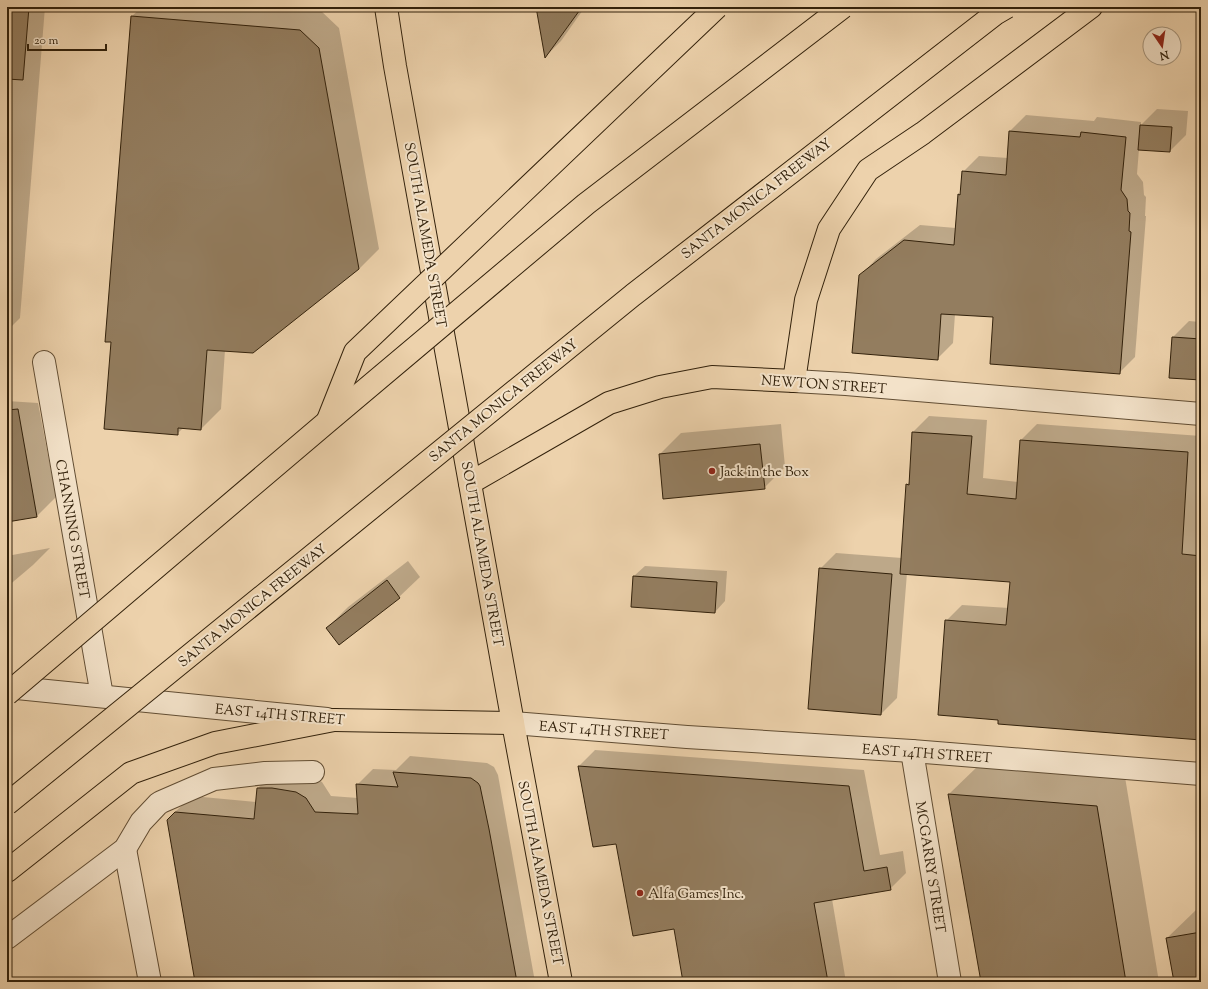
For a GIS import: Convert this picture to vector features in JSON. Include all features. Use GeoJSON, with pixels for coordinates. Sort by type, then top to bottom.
{"type":"FeatureCollection","features":[{"type":"Feature","properties":{"kind":"main road","name":"SOUTH ALAMEDA STREET"},"geometry":{"type":"LineString","coordinates":[[386,7],[395,66],[561,982]]}},
{"type":"Feature","properties":{"kind":"main road"},"geometry":{"type":"LineString","coordinates":[[327,422],[355,352],[717,7]]}},
{"type":"Feature","properties":{"kind":"main road"},"geometry":{"type":"LineString","coordinates":[[7,694],[586,204],[843,7]]}},
{"type":"Feature","properties":{"kind":"main road","name":"SANTA MONICA FREEWAY"},"geometry":{"type":"LineString","coordinates":[[7,804],[633,295],[995,14],[1007,7]]}},
{"type":"Feature","properties":{"kind":"main road"},"geometry":{"type":"LineString","coordinates":[[794,381],[806,300],[829,229],[868,170],[923,133],[1091,7]]}},
{"type":"Feature","properties":{"kind":"main road","name":"NEWTON STREET"},"geometry":{"type":"LineString","coordinates":[[470,483],[609,403],[660,387],[712,377],[794,381]]}},
{"type":"Feature","properties":{"kind":"main road"},"geometry":{"type":"LineString","coordinates":[[11,867],[131,773],[214,743],[334,720]]}},
{"type":"Feature","properties":{"kind":"main road","name":"EAST 14TH STREET"},"geometry":{"type":"LineString","coordinates":[[334,720],[513,723]]}},
{"type":"Feature","properties":{"kind":"street","name":"CHANNING STREET"},"geometry":{"type":"LineString","coordinates":[[44,362],[102,696]]}},
{"type":"Feature","properties":{"kind":"street","name":"NEWTON STREET"},"geometry":{"type":"LineString","coordinates":[[794,381],[846,384],[1201,414]]}},
{"type":"Feature","properties":{"kind":"street","name":"EAST 14TH STREET"},"geometry":{"type":"LineString","coordinates":[[7,687],[334,720]]}},
{"type":"Feature","properties":{"kind":"street","name":"EAST 14TH STREET"},"geometry":{"type":"LineString","coordinates":[[513,723],[1201,774]]}},
{"type":"Feature","properties":{"kind":"street","name":"MCGARRY STREET"},"geometry":{"type":"LineString","coordinates":[[912,752],[950,982]]}},
{"type":"Feature","properties":{"kind":"street"},"geometry":{"type":"LineString","coordinates":[[7,938],[125,849],[141,822],[158,804],[214,779],[264,773],[312,772]]}},
{"type":"Feature","properties":{"kind":"street"},"geometry":{"type":"LineString","coordinates":[[125,849],[150,982]]}},
{"type":"Feature","properties":{"kind":"building"},"geometry":{"type":"Polygon","coordinates":[[[7,7],[29,7],[23,80],[7,79],[7,7]]]}},
{"type":"Feature","properties":{"kind":"building"},"geometry":{"type":"Polygon","coordinates":[[[536,7],[582,7],[545,58],[536,7]]]}},
{"type":"Feature","properties":{"kind":"building"},"geometry":{"type":"Polygon","coordinates":[[[131,16],[300,30],[319,48],[359,269],[253,353],[207,350],[201,430],[178,428],[178,435],[104,429],[111,342],[105,342],[131,16]]]}},
{"type":"Feature","properties":{"kind":"building"},"geometry":{"type":"Polygon","coordinates":[[[1140,125],[1172,127],[1170,152],[1138,150],[1140,125]]]}},
{"type":"Feature","properties":{"kind":"building"},"geometry":{"type":"Polygon","coordinates":[[[1009,131],[1080,137],[1081,132],[1126,137],[1121,190],[1127,199],[1128,211],[1130,213],[1129,231],[1131,232],[1120,374],[990,364],[993,317],[941,314],[938,360],[852,353],[859,275],[904,240],[954,245],[958,194],[960,195],[962,171],[1006,175],[1009,131]]]}},
{"type":"Feature","properties":{"kind":"building"},"geometry":{"type":"Polygon","coordinates":[[[1172,337],[1201,339],[1201,380],[1169,378],[1172,337]]]}},
{"type":"Feature","properties":{"kind":"building"},"geometry":{"type":"Polygon","coordinates":[[[18,409],[37,517],[7,522],[7,410],[18,409]]]}},
{"type":"Feature","properties":{"kind":"building"},"geometry":{"type":"Polygon","coordinates":[[[912,432],[972,436],[967,494],[1016,499],[1020,440],[1188,452],[1182,554],[1201,556],[1201,740],[998,724],[998,720],[938,715],[945,620],[1006,625],[1010,582],[900,574],[906,484],[909,485],[912,432]]]}},
{"type":"Feature","properties":{"kind":"building","name":"Jack in the Box"},"geometry":{"type":"Polygon","coordinates":[[[760,444],[765,489],[663,499],[659,454],[760,444]]]}},
{"type":"Feature","properties":{"kind":"building"},"geometry":{"type":"Polygon","coordinates":[[[819,568],[892,574],[881,715],[808,709],[819,568]]]}},
{"type":"Feature","properties":{"kind":"building"},"geometry":{"type":"Polygon","coordinates":[[[633,576],[717,582],[715,613],[631,607],[633,576]]]}},
{"type":"Feature","properties":{"kind":"building"},"geometry":{"type":"Polygon","coordinates":[[[387,580],[400,598],[339,645],[326,628],[387,580]]]}},
{"type":"Feature","properties":{"kind":"building"},"geometry":{"type":"Polygon","coordinates":[[[578,766],[849,786],[864,871],[887,867],[891,890],[814,903],[828,982],[683,982],[674,929],[633,936],[616,844],[593,847],[578,766]]]}},
{"type":"Feature","properties":{"kind":"building"},"geometry":{"type":"Polygon","coordinates":[[[393,772],[471,778],[480,786],[517,982],[195,982],[167,820],[175,812],[254,819],[257,788],[272,788],[296,792],[306,798],[315,812],[358,814],[356,784],[398,787],[393,772]]]}},
{"type":"Feature","properties":{"kind":"building"},"geometry":{"type":"Polygon","coordinates":[[[948,794],[1097,806],[1126,982],[981,982],[948,794]]]}},
{"type":"Feature","properties":{"kind":"building"},"geometry":{"type":"Polygon","coordinates":[[[1201,932],[1201,982],[1174,982],[1166,938],[1201,932]]]}},
{"type":"Feature","properties":{"kind":"place","name":"Jack in the Box"},"geometry":{"type":"Point","coordinates":[712,471]}},
{"type":"Feature","properties":{"kind":"place","name":"Alfa Games Inc."},"geometry":{"type":"Point","coordinates":[640,893]}}]}
